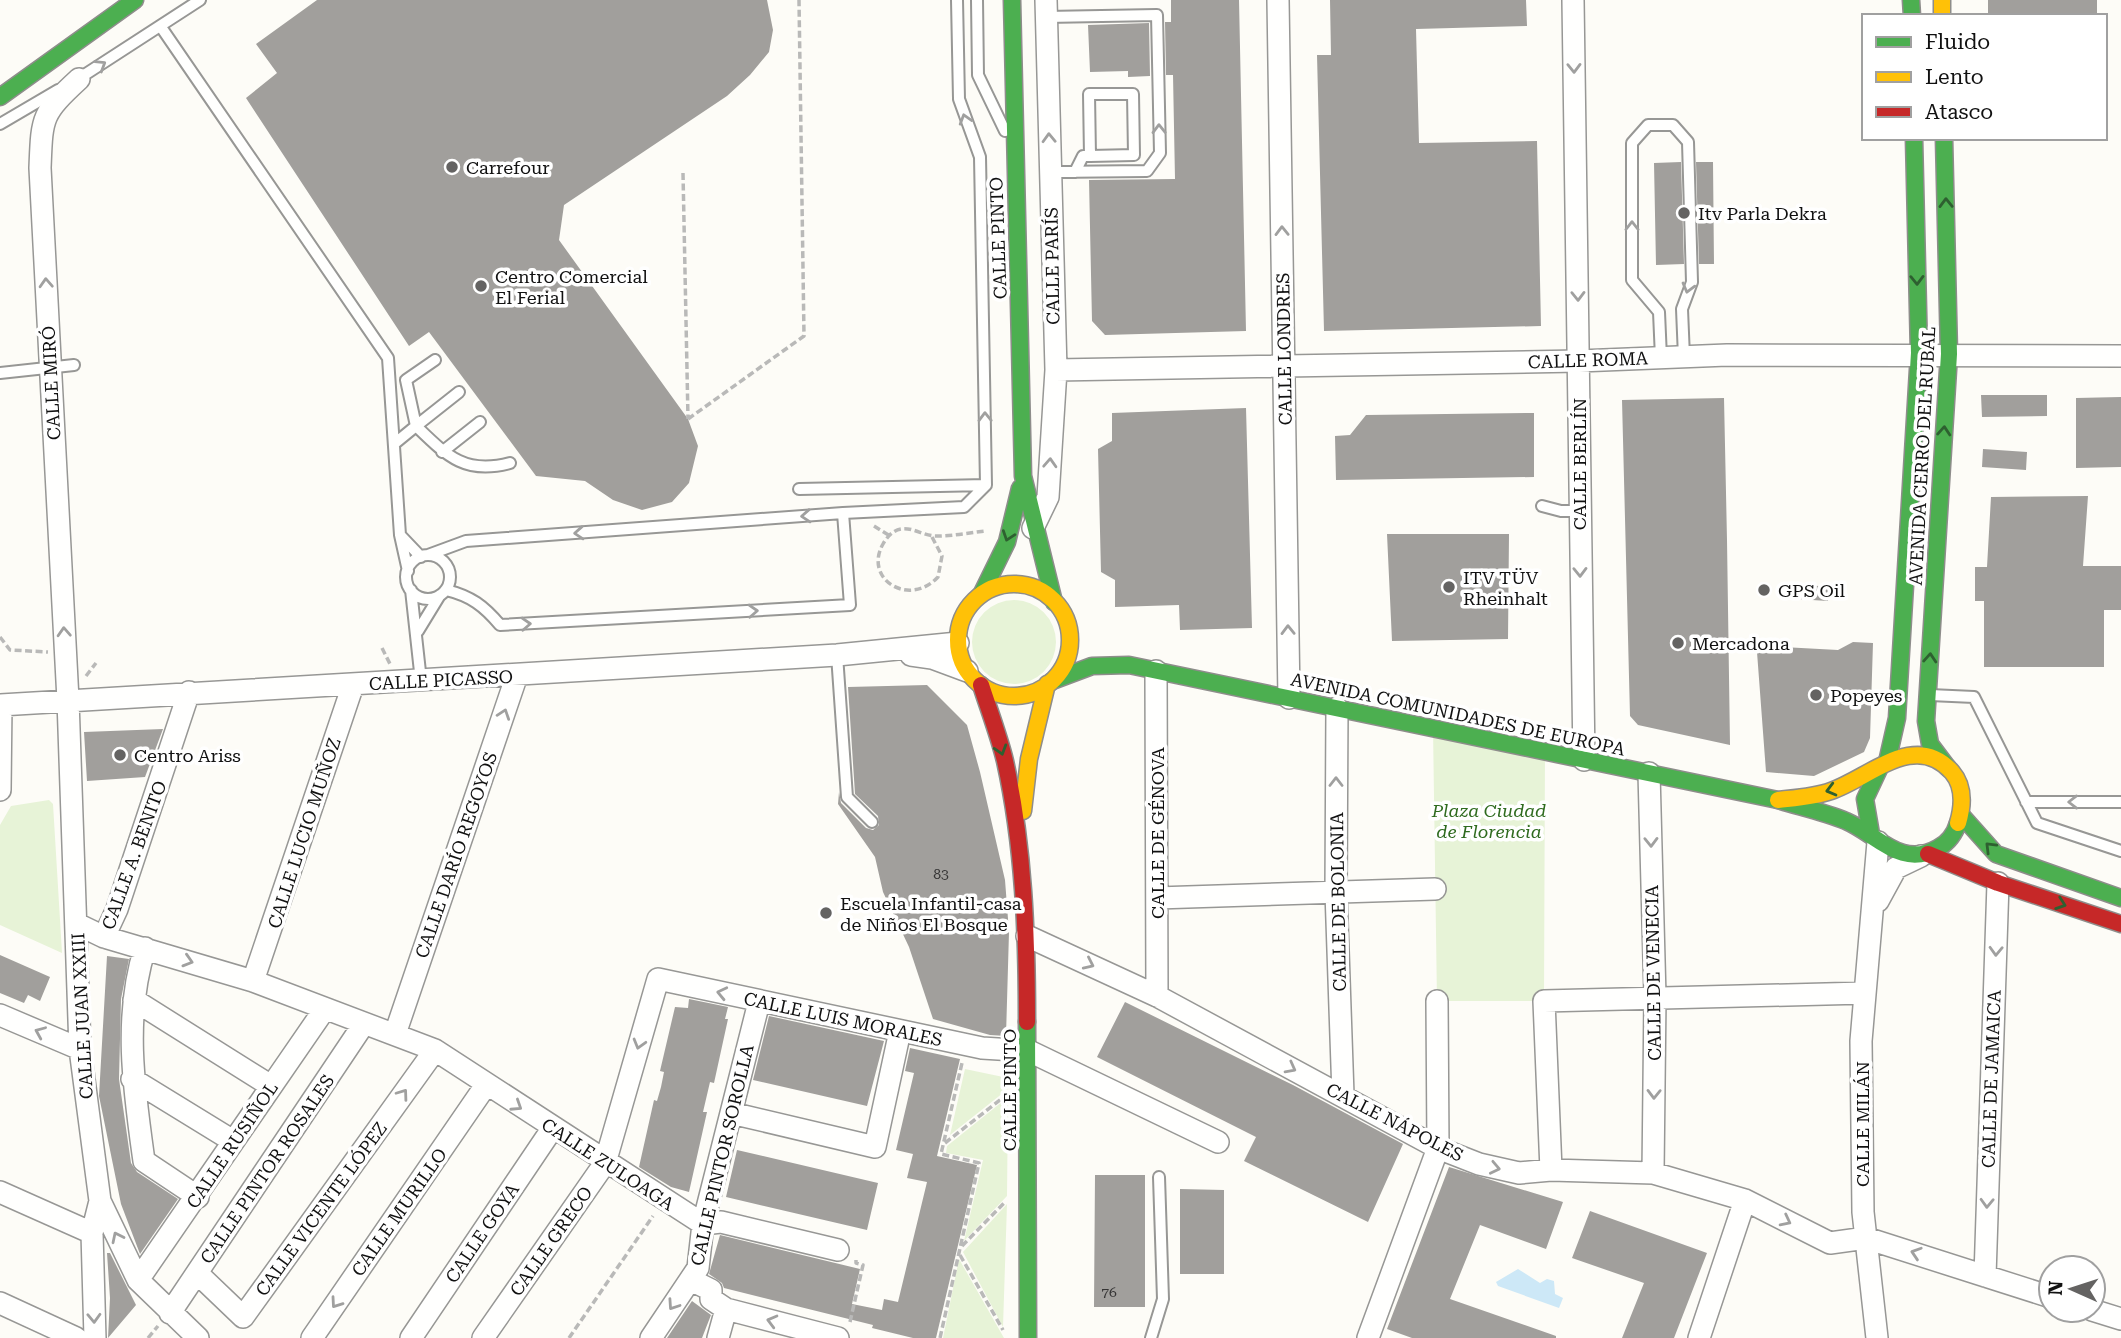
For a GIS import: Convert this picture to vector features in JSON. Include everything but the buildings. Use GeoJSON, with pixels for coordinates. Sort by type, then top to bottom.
{"type":"FeatureCollection","features":[{"type":"Feature","properties":{"kind":"main road"},"geometry":{"type":"LineString","coordinates":[[0,97],[135,0]]}},
{"type":"Feature","properties":{"kind":"main road","name":"CALLE PINTO"},"geometry":{"type":"LineString","coordinates":[[1012,0],[1023,476],[1033,528],[1058,607]]}},
{"type":"Feature","properties":{"kind":"main road","name":"AVENIDA CERRO DEL RUBAL"},"geometry":{"type":"LineString","coordinates":[[1883,765],[1897,718],[1919,353],[1914,140]]}},
{"type":"Feature","properties":{"kind":"main road","name":"AVENIDA CERRO DEL RUBAL"},"geometry":{"type":"LineString","coordinates":[[1944,140],[1949,354],[1926,720],[1930,744],[1948,768]]}},
{"type":"Feature","properties":{"kind":"main road","name":"CALLE PINTO"},"geometry":{"type":"LineString","coordinates":[[982,593],[1011,528],[1023,476]]}},
{"type":"Feature","properties":{"kind":"main road"},"geometry":{"type":"LineString","coordinates":[[1058,607],[1070,643],[1066,659],[1049,683],[1032,693],[1014,696],[997,693],[974,678],[957,643],[960,624],[968,606],[982,593],[999,585],[1017,583],[1035,587],[1058,607],[1088,640]]}},
{"type":"Feature","properties":{"kind":"main road","name":"AVENIDA COMUNIDADES DE EUROPA"},"geometry":{"type":"LineString","coordinates":[[1105,652],[1129,665]]}},
{"type":"Feature","properties":{"kind":"main road","name":"AVENIDA COMUNIDADES DE EUROPA"},"geometry":{"type":"LineString","coordinates":[[1049,683],[1092,666],[1129,665],[1778,800],[1836,818],[1875,838]]}},
{"type":"Feature","properties":{"kind":"main road","name":"CALLE PINTO"},"geometry":{"type":"LineString","coordinates":[[974,678],[1004,760],[1019,843],[1027,936],[1028,1335]]}},
{"type":"Feature","properties":{"kind":"main road","name":"CALLE PINTO"},"geometry":{"type":"LineString","coordinates":[[1019,843],[1029,760],[1049,683]]}},
{"type":"Feature","properties":{"kind":"main road"},"geometry":{"type":"LineString","coordinates":[[1778,800],[1840,788],[1902,755],[1921,755],[1948,768],[1959,782],[1964,799],[1963,817],[1953,837],[1925,855]]}},
{"type":"Feature","properties":{"kind":"main road"},"geometry":{"type":"LineString","coordinates":[[1883,765],[1864,793],[1863,811],[1875,838],[1893,852],[1925,855],[1998,883],[2121,924]]}},
{"type":"Feature","properties":{"kind":"main road"},"geometry":{"type":"LineString","coordinates":[[1963,817],[1996,855],[2121,898]]}},
{"type":"Feature","properties":{"kind":"street","name":"CALLE LONDRES"},"geometry":{"type":"LineString","coordinates":[[1278,0],[1289,698]]}},
{"type":"Feature","properties":{"kind":"street","name":"CALLE BERLÍN"},"geometry":{"type":"LineString","coordinates":[[1573,0],[1579,361],[1578,511],[1584,760]]}},
{"type":"Feature","properties":{"kind":"street","name":"CALLE PARÍS"},"geometry":{"type":"LineString","coordinates":[[1033,528],[1048,497],[1056,370],[1046,9]]}},
{"type":"Feature","properties":{"kind":"street","name":"CALLE MIRÓ"},"geometry":{"type":"LineString","coordinates":[[68,700],[40,168],[42,122],[50,106],[79,79]]}},
{"type":"Feature","properties":{"kind":"street","name":"CALLE ROMA"},"geometry":{"type":"LineString","coordinates":[[1056,370],[1919,353],[2121,356]]}},
{"type":"Feature","properties":{"kind":"street","name":"CALLE PICASSO"},"geometry":{"type":"LineString","coordinates":[[0,705],[189,692],[517,676],[837,655],[957,643]]}},
{"type":"Feature","properties":{"kind":"street","name":"CALLE PICASSO"},"geometry":{"type":"LineString","coordinates":[[881,651],[932,658],[974,678]]}},
{"type":"Feature","properties":{"kind":"street","name":"CALLE DE GÉNOVA"},"geometry":{"type":"LineString","coordinates":[[1156,671],[1157,996]]}},
{"type":"Feature","properties":{"kind":"street","name":"CALLE DARÍO REGOYOS"},"geometry":{"type":"LineString","coordinates":[[395,1034],[517,676]]}},
{"type":"Feature","properties":{"kind":"street","name":"CALLE LUCIO MUÑOZ"},"geometry":{"type":"LineString","coordinates":[[253,981],[353,685]]}},
{"type":"Feature","properties":{"kind":"street","name":"CALLE A. BENITO"},"geometry":{"type":"LineString","coordinates":[[104,937],[125,884],[189,692]]}},
{"type":"Feature","properties":{"kind":"street","name":"CALLE JUAN XXIII"},"geometry":{"type":"LineString","coordinates":[[68,700],[80,1049],[100,1201],[138,1280],[198,1338]]}},
{"type":"Feature","properties":{"kind":"street"},"geometry":{"type":"LineString","coordinates":[[0,705],[0,790]]}},
{"type":"Feature","properties":{"kind":"street","name":"CALLE DE BOLONIA"},"geometry":{"type":"LineString","coordinates":[[1336,708],[1336,892],[1343,1096]]}},
{"type":"Feature","properties":{"kind":"street","name":"CALLE DE VENECIA"},"geometry":{"type":"LineString","coordinates":[[1649,773],[1655,997],[1653,1173]]}},
{"type":"Feature","properties":{"kind":"street","name":"CALLE MILÁN"},"geometry":{"type":"LineString","coordinates":[[1875,838],[1874,909],[1861,1041],[1866,1238],[1877,1338]]}},
{"type":"Feature","properties":{"kind":"street"},"geometry":{"type":"LineString","coordinates":[[1874,909],[1896,868],[1925,855]]}},
{"type":"Feature","properties":{"kind":"street","name":"CALLE DE JAMAICA"},"geometry":{"type":"LineString","coordinates":[[1985,1276],[1998,883]]}},
{"type":"Feature","properties":{"kind":"street"},"geometry":{"type":"LineString","coordinates":[[1157,898],[1435,888]]}},
{"type":"Feature","properties":{"kind":"street","name":"CALLE ZULOAGA"},"geometry":{"type":"LineString","coordinates":[[77,924],[104,937],[253,981],[363,1025],[435,1050],[552,1129],[703,1224],[721,1222],[838,1250]]}},
{"type":"Feature","properties":{"kind":"street","name":"CALLE NÁPOLES"},"geometry":{"type":"LineString","coordinates":[[1027,936],[1157,996],[1438,1147],[1479,1164],[1519,1173],[1551,1170],[1653,1173],[1745,1200],[1830,1243],[1866,1238]]}},
{"type":"Feature","properties":{"kind":"street"},"geometry":{"type":"LineString","coordinates":[[145,948],[135,979],[132,1079],[144,1161],[198,1197]]}},
{"type":"Feature","properties":{"kind":"street","name":"CALLE LUIS MORALES"},"geometry":{"type":"LineString","coordinates":[[658,979],[966,1045],[1029,1051]]}},
{"type":"Feature","properties":{"kind":"street","name":"CALLE GRECO"},"geometry":{"type":"LineString","coordinates":[[483,1338],[605,1163],[658,979]]}},
{"type":"Feature","properties":{"kind":"street"},"geometry":{"type":"LineString","coordinates":[[1551,1170],[1544,1001],[1864,993]]}},
{"type":"Feature","properties":{"kind":"street"},"geometry":{"type":"LineString","coordinates":[[134,1000],[271,1086]]}},
{"type":"Feature","properties":{"kind":"street"},"geometry":{"type":"LineString","coordinates":[[1369,1338],[1438,1147],[1437,1001]]}},
{"type":"Feature","properties":{"kind":"street","name":"CALLE PINTOR SOROLLA"},"geometry":{"type":"LineString","coordinates":[[651,1338],[698,1268],[703,1224],[759,1002]]}},
{"type":"Feature","properties":{"kind":"street","name":"CALLE RUSIÑOL"},"geometry":{"type":"LineString","coordinates":[[138,1280],[198,1197],[233,1141],[324,1010]]}},
{"type":"Feature","properties":{"kind":"street"},"geometry":{"type":"LineString","coordinates":[[0,1015],[80,1049]]}},
{"type":"Feature","properties":{"kind":"street","name":"CALLE PINTOR ROSALES"},"geometry":{"type":"LineString","coordinates":[[170,1312],[363,1025]]}},
{"type":"Feature","properties":{"kind":"street"},"geometry":{"type":"LineString","coordinates":[[731,1113],[875,1147],[900,1031]]}},
{"type":"Feature","properties":{"kind":"street","name":"CALLE VICENTE LÓPEZ"},"geometry":{"type":"LineString","coordinates":[[197,1273],[243,1317],[435,1050]]}},
{"type":"Feature","properties":{"kind":"street"},"geometry":{"type":"LineString","coordinates":[[1029,1051],[1218,1142]]}},
{"type":"Feature","properties":{"kind":"street"},"geometry":{"type":"LineString","coordinates":[[132,1079],[233,1141]]}},
{"type":"Feature","properties":{"kind":"street","name":"CALLE MURILLO"},"geometry":{"type":"LineString","coordinates":[[312,1338],[486,1085]]}},
{"type":"Feature","properties":{"kind":"street","name":"CALLE GOYA"},"geometry":{"type":"LineString","coordinates":[[411,1338],[552,1129]]}},
{"type":"Feature","properties":{"kind":"street"},"geometry":{"type":"LineString","coordinates":[[0,1192],[92,1233]]}},
{"type":"Feature","properties":{"kind":"street"},"geometry":{"type":"LineString","coordinates":[[1699,1338],[1745,1200]]}},
{"type":"Feature","properties":{"kind":"street"},"geometry":{"type":"LineString","coordinates":[[95,1338],[92,1233],[100,1201]]}},
{"type":"Feature","properties":{"kind":"street"},"geometry":{"type":"LineString","coordinates":[[1866,1238],[2037,1293]]}},
{"type":"Feature","properties":{"kind":"street"},"geometry":{"type":"LineString","coordinates":[[691,1280],[712,1290],[711,1300],[726,1309],[843,1332]]}},
{"type":"Feature","properties":{"kind":"street"},"geometry":{"type":"LineString","coordinates":[[0,1303],[76,1338]]}},
{"type":"Feature","properties":{"kind":"street"},"geometry":{"type":"LineString","coordinates":[[718,1338],[726,1309]]}},
{"type":"Feature","properties":{"kind":"lane"},"geometry":{"type":"LineString","coordinates":[[0,124],[79,79],[200,0]]}},
{"type":"Feature","properties":{"kind":"lane"},"geometry":{"type":"LineString","coordinates":[[408,570],[424,556],[466,541],[843,513],[964,507],[986,485],[980,157],[959,99],[957,0]]}},
{"type":"Feature","properties":{"kind":"lane"},"geometry":{"type":"LineString","coordinates":[[977,0],[978,75],[1015,151]]}},
{"type":"Feature","properties":{"kind":"lane"},"geometry":{"type":"LineString","coordinates":[[1046,9],[1157,15],[1160,153],[1147,171],[1050,173]]}},
{"type":"Feature","properties":{"kind":"lane"},"geometry":{"type":"LineString","coordinates":[[161,27],[388,358],[400,536],[418,631],[421,681]]}},
{"type":"Feature","properties":{"kind":"lane"},"geometry":{"type":"LineString","coordinates":[[1075,172],[1083,156],[1090,156],[1133,155],[1133,94],[1089,94],[1090,156]]}},
{"type":"Feature","properties":{"kind":"lane"},"geometry":{"type":"LineString","coordinates":[[1661,358],[1659,312],[1632,280],[1632,143],[1648,125],[1673,125],[1688,142],[1692,282],[1682,309],[1684,357]]}},
{"type":"Feature","properties":{"kind":"lane"},"geometry":{"type":"LineString","coordinates":[[435,360],[406,380],[416,426],[442,452],[460,463],[487,469],[510,463]]}},
{"type":"Feature","properties":{"kind":"lane"},"geometry":{"type":"LineString","coordinates":[[0,373],[74,365]]}},
{"type":"Feature","properties":{"kind":"lane"},"geometry":{"type":"LineString","coordinates":[[394,444],[459,392]]}},
{"type":"Feature","properties":{"kind":"lane"},"geometry":{"type":"LineString","coordinates":[[442,452],[480,422]]}},
{"type":"Feature","properties":{"kind":"lane"},"geometry":{"type":"LineString","coordinates":[[799,489],[986,485]]}},
{"type":"Feature","properties":{"kind":"lane"},"geometry":{"type":"LineString","coordinates":[[1542,506],[1561,511],[1578,511]]}},
{"type":"Feature","properties":{"kind":"lane"},"geometry":{"type":"LineString","coordinates":[[411,590],[428,599],[443,593],[464,594],[483,605],[500,625],[850,605],[843,513]]}},
{"type":"Feature","properties":{"kind":"lane"},"geometry":{"type":"LineString","coordinates":[[400,536],[424,556],[446,564],[450,577],[443,593],[418,631]]}},
{"type":"Feature","properties":{"kind":"lane"},"geometry":{"type":"LineString","coordinates":[[837,655],[847,797],[872,822]]}},
{"type":"Feature","properties":{"kind":"lane"},"geometry":{"type":"LineString","coordinates":[[1927,695],[1974,696],[2037,823],[2121,851]]}},
{"type":"Feature","properties":{"kind":"lane"},"geometry":{"type":"LineString","coordinates":[[2026,802],[2121,802]]}},
{"type":"Feature","properties":{"kind":"lane"},"geometry":{"type":"LineString","coordinates":[[1151,1338],[1163,1299],[1159,1177]]}},
{"type":"Feature","properties":{"kind":"path"},"geometry":{"type":"LineString","coordinates":[[683,173],[688,419],[804,336],[799,0]]}},
{"type":"Feature","properties":{"kind":"path"},"geometry":{"type":"LineString","coordinates":[[932,537],[942,556],[938,577],[921,590],[910,592],[890,584],[879,566],[879,555],[890,536],[898,531],[916,529],[932,537],[1011,528]]}},
{"type":"Feature","properties":{"kind":"path"},"geometry":{"type":"LineString","coordinates":[[0,638],[10,650],[65,650]]}},
{"type":"Feature","properties":{"kind":"path"},"geometry":{"type":"LineString","coordinates":[[940,1338],[979,1164],[941,1154],[966,1045]]}},
{"type":"Feature","properties":{"kind":"path"},"geometry":{"type":"LineString","coordinates":[[943,1144],[1011,1091],[1029,1091]]}},
{"type":"Feature","properties":{"kind":"path"},"geometry":{"type":"LineString","coordinates":[[959,1251],[1008,1199],[1029,1199]]}},
{"type":"Feature","properties":{"kind":"path"},"geometry":{"type":"LineString","coordinates":[[569,1338],[664,1200]]}},
{"type":"Feature","properties":{"kind":"path"},"geometry":{"type":"LineString","coordinates":[[838,1250],[858,1254],[856,1263],[863,1265],[843,1332]]}},
{"type":"Feature","properties":{"kind":"path"},"geometry":{"type":"LineString","coordinates":[[959,1251],[1004,1331],[1028,1335]]}},
{"type":"Feature","properties":{"kind":"green space"},"geometry":{"type":"Polygon","coordinates":[[[1014,600],[1030,603],[1044,612],[1053,626],[1056,642],[1053,658],[1044,672],[1030,681],[1014,684],[998,681],[984,672],[975,658],[972,642],[975,626],[984,612],[998,603],[1014,600]]]}},
{"type":"Feature","properties":{"kind":"green space","name":"Plaza Ciudad de Florencia"},"geometry":{"type":"Polygon","coordinates":[[[1433,728],[1545,752],[1544,1001],[1437,1001],[1433,728]]]}},
{"type":"Feature","properties":{"kind":"green space"},"geometry":{"type":"Polygon","coordinates":[[[49,800],[53,804],[62,953],[0,925],[0,825],[11,806],[49,800]]]}},
{"type":"Feature","properties":{"kind":"green space"},"geometry":{"type":"Polygon","coordinates":[[[965,1069],[1008,1078],[1008,1089],[950,1135],[965,1069]]]}},
{"type":"Feature","properties":{"kind":"green space"},"geometry":{"type":"Polygon","coordinates":[[[1008,1097],[1007,1196],[964,1241],[983,1160],[946,1153],[947,1146],[1008,1097]]]}},
{"type":"Feature","properties":{"kind":"green space"},"geometry":{"type":"Polygon","coordinates":[[[1007,1204],[1003,1327],[963,1252],[1007,1204]]]}},
{"type":"Feature","properties":{"kind":"green space"},"geometry":{"type":"Polygon","coordinates":[[[959,1259],[1004,1338],[943,1338],[959,1259]]]}},
{"type":"Feature","properties":{"kind":"water"},"geometry":{"type":"Polygon","coordinates":[[[1518,1269],[1540,1283],[1547,1279],[1554,1281],[1555,1294],[1563,1298],[1559,1308],[1498,1286],[1496,1282],[1518,1269]]]}},
{"type":"Feature","properties":{"kind":"traffic: fast"},"geometry":{"type":"LineString","coordinates":[[0,97],[135,0]]}},
{"type":"Feature","properties":{"kind":"traffic: fast"},"geometry":{"type":"LineString","coordinates":[[1012,0],[1023,476],[1054,602]]}},
{"type":"Feature","properties":{"kind":"traffic: fast"},"geometry":{"type":"LineString","coordinates":[[1911,0],[1912,14]]}},
{"type":"Feature","properties":{"kind":"traffic: fast"},"geometry":{"type":"LineString","coordinates":[[1887,762],[1897,718],[1919,353],[1914,140]]}},
{"type":"Feature","properties":{"kind":"traffic: fast"},"geometry":{"type":"LineString","coordinates":[[1944,140],[1949,354],[1926,721],[1930,744],[1948,768]]}},
{"type":"Feature","properties":{"kind":"traffic: fast"},"geometry":{"type":"LineString","coordinates":[[982,593],[1007,542],[1020,488]]}},
{"type":"Feature","properties":{"kind":"traffic: fast"},"geometry":{"type":"LineString","coordinates":[[1052,681],[1092,666],[1129,665],[1778,800],[1846,821],[1890,848],[1913,855],[1942,846],[1951,837],[1958,823]]}},
{"type":"Feature","properties":{"kind":"traffic: fast"},"geometry":{"type":"LineString","coordinates":[[1871,834],[1865,799],[1880,767]]}},
{"type":"Feature","properties":{"kind":"traffic: fast"},"geometry":{"type":"LineString","coordinates":[[1963,817],[1996,854],[2121,898]]}},
{"type":"Feature","properties":{"kind":"traffic: fast"},"geometry":{"type":"LineString","coordinates":[[1027,1022],[1028,1338]]}},
{"type":"Feature","properties":{"kind":"traffic: slow"},"geometry":{"type":"LineString","coordinates":[[1942,0],[1942,14]]}},
{"type":"Feature","properties":{"kind":"traffic: slow"},"geometry":{"type":"LineString","coordinates":[[1014,584],[1035,589],[1053,601],[1065,619],[1070,640],[1065,661],[1053,679],[1035,691],[1014,696],[993,691],[975,679],[963,661],[958,640],[963,619],[975,601],[993,589],[1014,584]]}},
{"type":"Feature","properties":{"kind":"traffic: slow"},"geometry":{"type":"LineString","coordinates":[[1023,811],[1029,759],[1047,684]]}},
{"type":"Feature","properties":{"kind":"traffic: slow"},"geometry":{"type":"LineString","coordinates":[[1778,800],[1825,793],[1892,761],[1923,755],[1938,760],[1952,772],[1959,783],[1961,810],[1958,823]]}},
{"type":"Feature","properties":{"kind":"traffic: jam"},"geometry":{"type":"LineString","coordinates":[[981,685],[1005,761],[1016,826],[1025,924],[1027,1022]]}},
{"type":"Feature","properties":{"kind":"traffic: jam"},"geometry":{"type":"LineString","coordinates":[[1928,854],[1998,883],[2121,924]]}},
{"type":"Feature","properties":{"kind":"place","name":"Carrefour"},"geometry":{"type":"Point","coordinates":[452,167]}},
{"type":"Feature","properties":{"kind":"place","name":"Itv Parla Dekra"},"geometry":{"type":"Point","coordinates":[1684,213]}},
{"type":"Feature","properties":{"kind":"place","name":"Centro Comercial El Ferial"},"geometry":{"type":"Point","coordinates":[481,286]}},
{"type":"Feature","properties":{"kind":"place","name":"ITV TÜV Rheinhalt"},"geometry":{"type":"Point","coordinates":[1449,587]}},
{"type":"Feature","properties":{"kind":"place","name":"GPS Oil"},"geometry":{"type":"Point","coordinates":[1764,590]}},
{"type":"Feature","properties":{"kind":"place","name":"Mercadona"},"geometry":{"type":"Point","coordinates":[1678,643]}},
{"type":"Feature","properties":{"kind":"place","name":"Popeyes"},"geometry":{"type":"Point","coordinates":[1816,695]}},
{"type":"Feature","properties":{"kind":"place","name":"Centro Ariss"},"geometry":{"type":"Point","coordinates":[120,755]}},
{"type":"Feature","properties":{"kind":"place","name":"Escuela Infantil-casa de Niños El Bosque"},"geometry":{"type":"Point","coordinates":[826,913]}}]}
